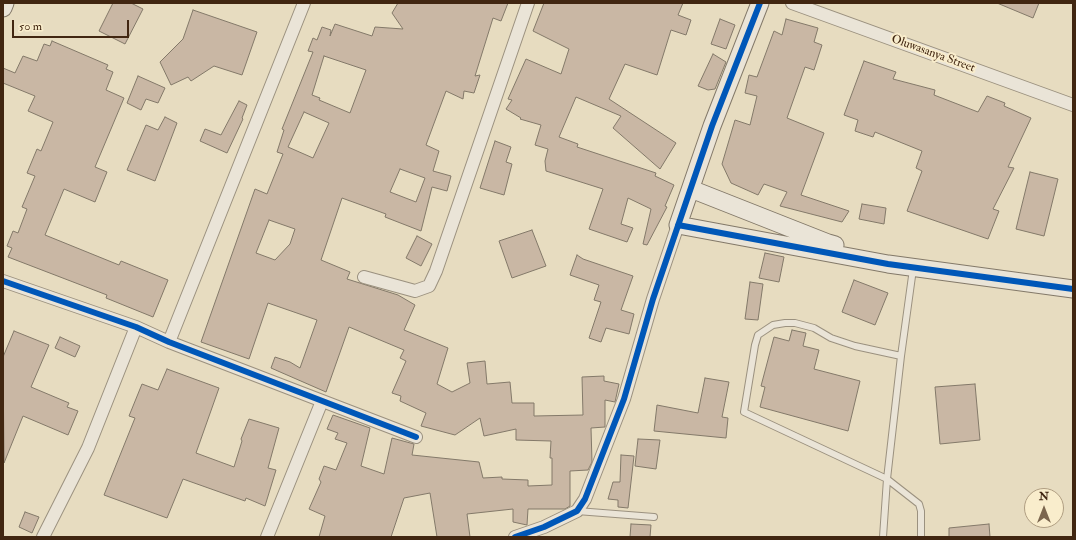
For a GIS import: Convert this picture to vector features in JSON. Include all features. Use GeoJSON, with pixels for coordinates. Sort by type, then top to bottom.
{"type":"FeatureCollection","features":[{"type":"Feature","properties":{"kind":"street"},"geometry":{"type":"LineString","coordinates":[[3,8],[5,3]]}},
{"type":"Feature","properties":{"kind":"street"},"geometry":{"type":"LineString","coordinates":[[169,342],[304,3]]}},
{"type":"Feature","properties":{"kind":"street"},"geometry":{"type":"LineString","coordinates":[[364,277],[414,291],[429,286],[439,264],[528,3]]}},
{"type":"Feature","properties":{"kind":"street"},"geometry":{"type":"LineString","coordinates":[[515,537],[544,527],[577,511],[585,499],[624,399],[653,299],[712,126],[760,3]]}},
{"type":"Feature","properties":{"kind":"street","name":"Oluwasanya Street"},"geometry":{"type":"LineString","coordinates":[[792,3],[1073,105]]}},
{"type":"Feature","properties":{"kind":"street"},"geometry":{"type":"LineString","coordinates":[[691,189],[828,244],[889,255],[1073,280]]}},
{"type":"Feature","properties":{"kind":"street"},"geometry":{"type":"LineString","coordinates":[[678,225],[913,268],[1073,289]]}},
{"type":"Feature","properties":{"kind":"street"},"geometry":{"type":"LineString","coordinates":[[3,281],[136,327],[169,342],[416,437]]}},
{"type":"Feature","properties":{"kind":"street"},"geometry":{"type":"LineString","coordinates":[[43,537],[88,448],[136,327]]}},
{"type":"Feature","properties":{"kind":"street"},"geometry":{"type":"LineString","coordinates":[[267,537],[322,401]]}},
{"type":"Feature","properties":{"kind":"lane"},"geometry":{"type":"LineString","coordinates":[[883,537],[887,479],[913,268]]}},
{"type":"Feature","properties":{"kind":"lane"},"geometry":{"type":"LineString","coordinates":[[901,356],[855,346],[831,338],[814,328],[795,323],[773,325],[758,335],[744,412],[887,479],[919,504],[921,511],[921,537]]}},
{"type":"Feature","properties":{"kind":"lane"},"geometry":{"type":"LineString","coordinates":[[577,511],[654,516]]}},
{"type":"Feature","properties":{"kind":"building"},"geometry":{"type":"Polygon","coordinates":[[[113,3],[131,3],[143,9],[125,44],[99,31],[113,3]]]}},
{"type":"Feature","properties":{"kind":"building"},"geometry":{"type":"Polygon","coordinates":[[[398,3],[508,3],[501,21],[493,18],[475,76],[480,75],[474,93],[464,91],[463,99],[446,91],[426,145],[439,151],[433,171],[451,176],[447,191],[432,187],[421,231],[385,217],[386,214],[342,198],[321,260],[350,272],[347,279],[398,295],[415,305],[404,330],[448,348],[437,384],[452,392],[470,383],[467,363],[485,361],[487,384],[510,382],[512,403],[534,403],[534,416],[583,415],[582,377],[604,376],[604,381],[619,384],[615,402],[605,400],[605,427],[591,428],[592,462],[588,470],[570,471],[570,506],[565,509],[528,509],[527,525],[513,522],[513,509],[467,514],[470,537],[437,537],[430,493],[404,498],[391,537],[319,537],[325,516],[309,509],[321,482],[319,479],[324,466],[336,470],[347,443],[335,439],[338,433],[327,429],[333,415],[370,428],[361,466],[384,474],[392,438],[414,444],[412,455],[479,462],[483,478],[502,477],[502,479],[528,480],[528,486],[552,485],[552,458],[550,458],[551,441],[516,440],[516,429],[484,436],[480,418],[455,435],[421,426],[426,413],[400,401],[401,396],[392,393],[406,361],[400,358],[404,350],[349,327],[326,392],[271,368],[275,357],[290,362],[300,368],[317,320],[268,303],[249,359],[201,342],[255,189],[267,194],[283,154],[277,152],[284,130],[282,129],[313,52],[308,51],[313,38],[317,40],[322,27],[331,30],[330,36],[335,24],[372,36],[375,27],[403,29],[392,13],[398,3]],[[324,56],[312,95],[320,98],[319,100],[350,113],[366,70],[324,56]],[[304,112],[288,147],[313,158],[329,123],[304,112]],[[400,169],[390,192],[416,202],[425,178],[400,169]],[[269,220],[256,253],[275,260],[290,244],[295,229],[269,220]]]}},
{"type":"Feature","properties":{"kind":"building"},"geometry":{"type":"Polygon","coordinates":[[[544,3],[683,3],[678,15],[691,20],[686,35],[671,30],[657,75],[625,64],[609,99],[676,143],[660,169],[613,128],[621,116],[576,97],[559,137],[578,144],[577,147],[656,173],[655,176],[674,185],[665,206],[667,207],[647,245],[643,244],[651,209],[628,198],[621,224],[633,228],[627,242],[589,229],[603,189],[546,171],[545,161],[548,149],[535,145],[541,125],[520,119],[521,118],[506,109],[512,100],[508,99],[526,59],[561,74],[569,49],[533,31],[544,3]]]}},
{"type":"Feature","properties":{"kind":"building"},"geometry":{"type":"Polygon","coordinates":[[[997,3],[1039,3],[1033,18],[997,3]]]}},
{"type":"Feature","properties":{"kind":"building"},"geometry":{"type":"Polygon","coordinates":[[[193,10],[257,32],[242,75],[214,66],[191,81],[188,77],[171,85],[160,62],[183,39],[193,10]]]}},
{"type":"Feature","properties":{"kind":"building"},"geometry":{"type":"Polygon","coordinates":[[[720,19],[735,25],[726,49],[711,44],[720,19]]]}},
{"type":"Feature","properties":{"kind":"building"},"geometry":{"type":"Polygon","coordinates":[[[786,19],[818,28],[814,42],[822,45],[814,70],[805,67],[787,118],[824,133],[801,195],[849,211],[842,222],[780,206],[787,192],[764,184],[758,195],[731,183],[722,164],[735,120],[750,125],[757,96],[745,93],[749,75],[757,77],[774,31],[782,35],[786,19]]]}},
{"type":"Feature","properties":{"kind":"building"},"geometry":{"type":"Polygon","coordinates":[[[52,41],[108,65],[106,69],[113,72],[106,90],[124,98],[95,167],[107,172],[95,202],[64,189],[45,235],[119,265],[121,261],[168,280],[153,317],[106,298],[107,295],[8,257],[12,248],[7,246],[13,231],[18,233],[27,209],[22,207],[35,176],[27,173],[37,149],[41,151],[53,122],[28,111],[35,96],[3,83],[3,68],[15,73],[23,56],[37,61],[44,44],[50,46],[52,41]]]}},
{"type":"Feature","properties":{"kind":"building"},"geometry":{"type":"Polygon","coordinates":[[[713,54],[726,62],[715,89],[708,90],[698,86],[713,54]]]}},
{"type":"Feature","properties":{"kind":"building"},"geometry":{"type":"Polygon","coordinates":[[[864,61],[896,72],[893,79],[935,90],[934,95],[978,112],[987,96],[1005,103],[1004,106],[1031,118],[1008,167],[1014,168],[993,209],[999,211],[988,239],[907,211],[922,171],[916,168],[922,151],[875,132],[873,137],[855,131],[858,120],[844,115],[864,61]]]}},
{"type":"Feature","properties":{"kind":"building"},"geometry":{"type":"Polygon","coordinates":[[[138,76],[165,88],[158,103],[146,99],[141,110],[127,103],[138,76]]]}},
{"type":"Feature","properties":{"kind":"building"},"geometry":{"type":"Polygon","coordinates":[[[239,101],[247,105],[242,118],[243,119],[227,153],[200,141],[205,129],[221,135],[239,101]]]}},
{"type":"Feature","properties":{"kind":"building"},"geometry":{"type":"Polygon","coordinates":[[[165,117],[177,123],[155,181],[127,170],[146,125],[158,130],[165,117]]]}},
{"type":"Feature","properties":{"kind":"building"},"geometry":{"type":"Polygon","coordinates":[[[495,141],[511,147],[506,162],[512,164],[504,195],[480,188],[495,141]]]}},
{"type":"Feature","properties":{"kind":"building"},"geometry":{"type":"Polygon","coordinates":[[[1030,172],[1058,179],[1044,236],[1016,229],[1030,172]]]}},
{"type":"Feature","properties":{"kind":"building"},"geometry":{"type":"Polygon","coordinates":[[[862,204],[886,208],[884,224],[859,219],[862,204]]]}},
{"type":"Feature","properties":{"kind":"building"},"geometry":{"type":"Polygon","coordinates":[[[532,230],[546,266],[512,278],[499,241],[532,230]]]}},
{"type":"Feature","properties":{"kind":"building"},"geometry":{"type":"Polygon","coordinates":[[[417,236],[432,244],[421,266],[406,258],[417,236]]]}},
{"type":"Feature","properties":{"kind":"building"},"geometry":{"type":"Polygon","coordinates":[[[765,253],[784,257],[779,282],[759,278],[765,253]]]}},
{"type":"Feature","properties":{"kind":"building"},"geometry":{"type":"Polygon","coordinates":[[[577,255],[583,259],[633,276],[621,310],[634,314],[629,334],[606,328],[601,342],[589,338],[601,302],[594,300],[599,285],[570,275],[577,255]]]}},
{"type":"Feature","properties":{"kind":"building"},"geometry":{"type":"Polygon","coordinates":[[[854,280],[888,293],[875,325],[842,312],[854,280]]]}},
{"type":"Feature","properties":{"kind":"building"},"geometry":{"type":"Polygon","coordinates":[[[750,282],[763,284],[758,320],[745,319],[750,282]]]}},
{"type":"Feature","properties":{"kind":"building"},"geometry":{"type":"Polygon","coordinates":[[[792,330],[806,333],[803,346],[819,350],[814,369],[860,381],[848,431],[760,407],[765,387],[761,386],[774,337],[789,341],[792,330]]]}},
{"type":"Feature","properties":{"kind":"building"},"geometry":{"type":"Polygon","coordinates":[[[14,331],[49,345],[31,387],[69,403],[67,407],[78,411],[68,435],[23,416],[4,463],[3,357],[14,331]]]}},
{"type":"Feature","properties":{"kind":"building"},"geometry":{"type":"Polygon","coordinates":[[[60,337],[80,346],[75,357],[55,348],[60,337]]]}},
{"type":"Feature","properties":{"kind":"building"},"geometry":{"type":"Polygon","coordinates":[[[167,369],[219,388],[196,453],[234,467],[242,441],[241,439],[249,419],[279,428],[268,468],[276,470],[265,506],[246,498],[245,501],[183,479],[167,518],[104,495],[135,418],[129,416],[142,384],[158,390],[167,369]]]}},
{"type":"Feature","properties":{"kind":"building"},"geometry":{"type":"Polygon","coordinates":[[[705,378],[729,382],[722,417],[728,418],[726,438],[654,431],[657,405],[698,413],[705,378]]]}},
{"type":"Feature","properties":{"kind":"building"},"geometry":{"type":"Polygon","coordinates":[[[975,384],[980,440],[940,444],[935,387],[975,384]]]}},
{"type":"Feature","properties":{"kind":"building"},"geometry":{"type":"Polygon","coordinates":[[[638,439],[660,440],[656,469],[635,466],[638,439]]]}},
{"type":"Feature","properties":{"kind":"building"},"geometry":{"type":"Polygon","coordinates":[[[621,455],[634,456],[628,508],[618,507],[618,500],[608,499],[613,482],[620,482],[621,455]]]}},
{"type":"Feature","properties":{"kind":"building"},"geometry":{"type":"Polygon","coordinates":[[[25,512],[39,517],[32,533],[19,527],[25,512]]]}},
{"type":"Feature","properties":{"kind":"building"},"geometry":{"type":"Polygon","coordinates":[[[631,524],[651,525],[650,537],[630,537],[631,524]]]}},
{"type":"Feature","properties":{"kind":"building"},"geometry":{"type":"Polygon","coordinates":[[[989,524],[990,537],[949,537],[949,528],[989,524]]]}},
{"type":"Feature","properties":{"kind":"cycle path"},"geometry":{"type":"LineString","coordinates":[[515,537],[544,527],[577,511],[585,499],[624,399],[653,299],[712,126],[760,3]]}},
{"type":"Feature","properties":{"kind":"cycle path"},"geometry":{"type":"LineString","coordinates":[[678,225],[888,264],[1073,289]]}},
{"type":"Feature","properties":{"kind":"cycle path"},"geometry":{"type":"LineString","coordinates":[[3,281],[136,327],[169,342],[416,437]]}}]}
